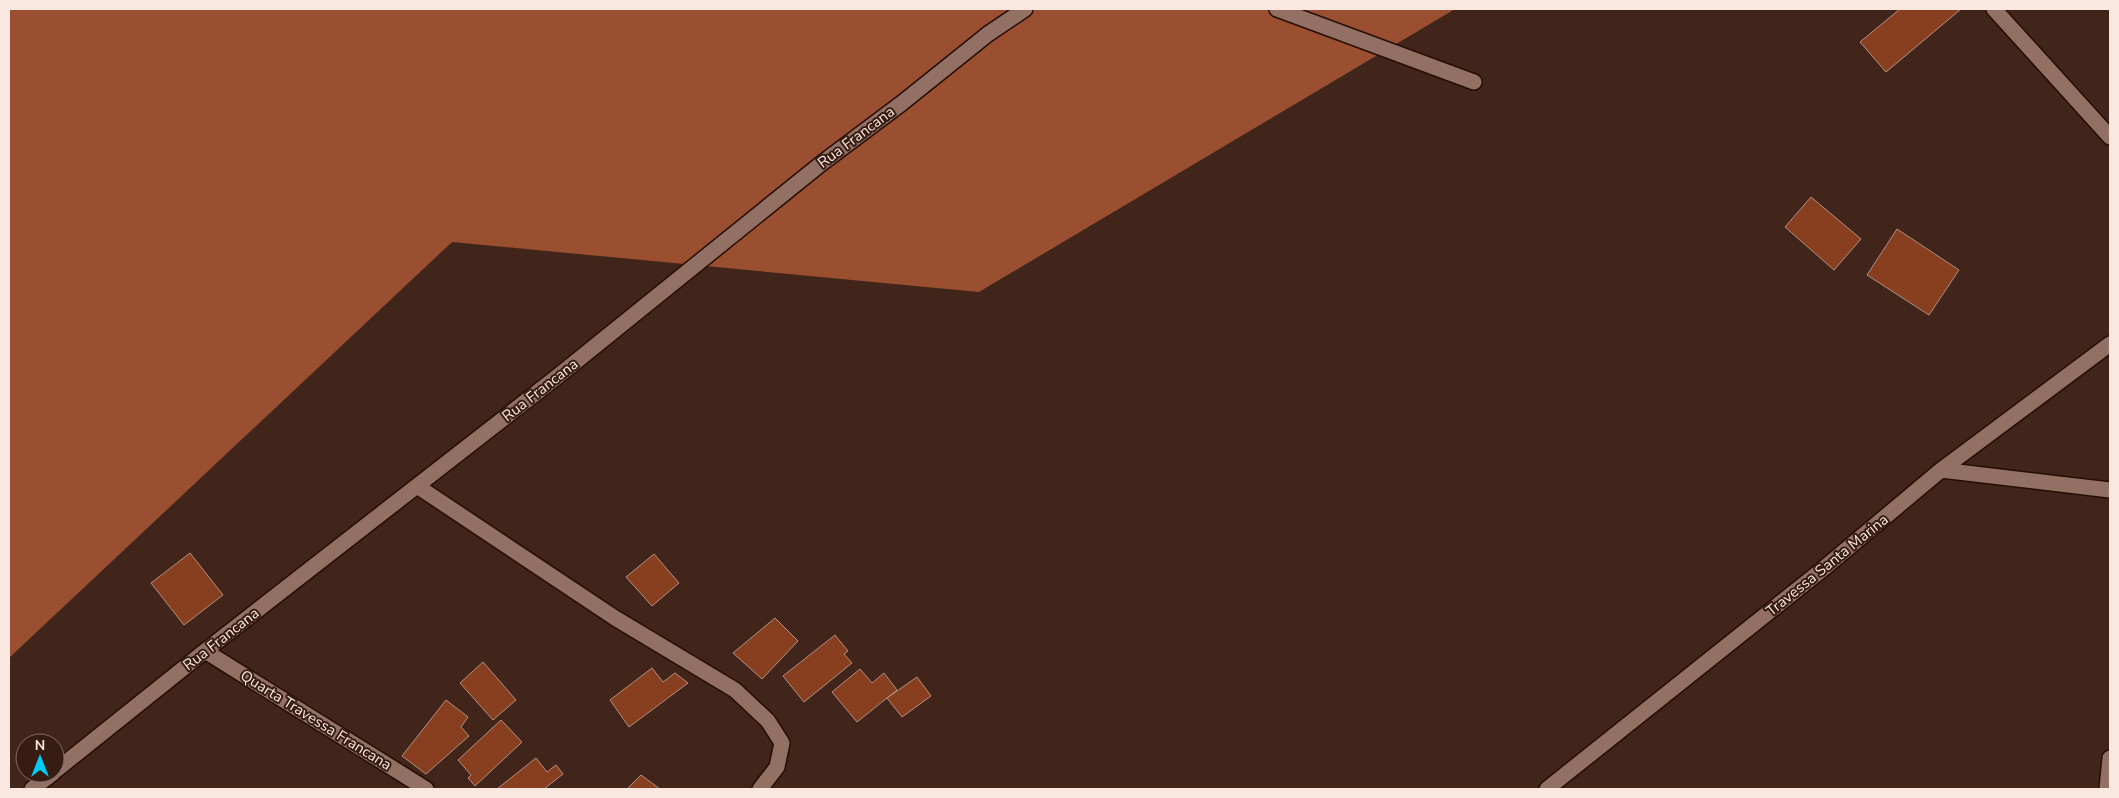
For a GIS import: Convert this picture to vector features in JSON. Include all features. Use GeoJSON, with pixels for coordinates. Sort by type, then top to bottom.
{"type":"FeatureCollection","features":[{"type":"Feature","properties":{"kind":"street","name":"Rua Francana"},"geometry":{"type":"LineString","coordinates":[[65,763],[205,651],[558,376],[822,163],[902,103],[988,34],[1025,9]]}},
{"type":"Feature","properties":{"kind":"street"},"geometry":{"type":"LineString","coordinates":[[1277,9],[1474,82]]}},
{"type":"Feature","properties":{"kind":"street"},"geometry":{"type":"LineString","coordinates":[[1994,9],[2110,137]]}},
{"type":"Feature","properties":{"kind":"street","name":"Travessa Santa Marina"},"geometry":{"type":"LineString","coordinates":[[1547,789],[1823,569],[1941,470],[2110,344]]}},
{"type":"Feature","properties":{"kind":"street"},"geometry":{"type":"LineString","coordinates":[[1941,470],[2110,490]]}},
{"type":"Feature","properties":{"kind":"street"},"geometry":{"type":"LineString","coordinates":[[417,486],[615,618],[735,690],[768,722],[782,743],[777,768],[760,789]]}},
{"type":"Feature","properties":{"kind":"street","name":"Quarta Travessa Francana"},"geometry":{"type":"LineString","coordinates":[[205,651],[426,789]]}},
{"type":"Feature","properties":{"kind":"street"},"geometry":{"type":"LineString","coordinates":[[2107,789],[2110,758]]}},
{"type":"Feature","properties":{"kind":"shaded area"},"geometry":{"type":"Polygon","coordinates":[[[9,9],[1455,9],[979,292],[452,242],[9,658],[9,9]]]}},
{"type":"Feature","properties":{"kind":"building"},"geometry":{"type":"Polygon","coordinates":[[[1900,9],[1961,9],[1886,72],[1860,42],[1900,9]]]}},
{"type":"Feature","properties":{"kind":"building"},"geometry":{"type":"Polygon","coordinates":[[[1811,197],[1861,239],[1834,270],[1785,227],[1811,197]]]}},
{"type":"Feature","properties":{"kind":"building"},"geometry":{"type":"Polygon","coordinates":[[[1897,229],[1959,270],[1929,315],[1867,275],[1897,229]]]}},
{"type":"Feature","properties":{"kind":"building"},"geometry":{"type":"Polygon","coordinates":[[[190,553],[223,595],[184,625],[151,583],[190,553]]]}},
{"type":"Feature","properties":{"kind":"building"},"geometry":{"type":"Polygon","coordinates":[[[654,554],[679,583],[652,606],[626,577],[654,554]]]}},
{"type":"Feature","properties":{"kind":"building"},"geometry":{"type":"Polygon","coordinates":[[[775,618],[798,641],[762,679],[733,653],[775,618]]]}},
{"type":"Feature","properties":{"kind":"building"},"geometry":{"type":"Polygon","coordinates":[[[835,635],[848,651],[844,654],[852,663],[804,702],[783,676],[835,635]]]}},
{"type":"Feature","properties":{"kind":"building"},"geometry":{"type":"Polygon","coordinates":[[[483,662],[516,700],[493,720],[460,683],[483,662]]]}},
{"type":"Feature","properties":{"kind":"building"},"geometry":{"type":"Polygon","coordinates":[[[652,668],[663,682],[675,673],[688,683],[629,727],[610,700],[652,668]]]}},
{"type":"Feature","properties":{"kind":"building"},"geometry":{"type":"Polygon","coordinates":[[[860,669],[872,683],[884,673],[897,690],[857,722],[832,692],[860,669]]]}},
{"type":"Feature","properties":{"kind":"building"},"geometry":{"type":"Polygon","coordinates":[[[917,677],[931,696],[902,717],[887,698],[917,677]]]}},
{"type":"Feature","properties":{"kind":"building"},"geometry":{"type":"Polygon","coordinates":[[[446,700],[468,717],[461,727],[469,736],[426,774],[402,756],[446,700]]]}},
{"type":"Feature","properties":{"kind":"building"},"geometry":{"type":"Polygon","coordinates":[[[501,720],[522,742],[475,786],[468,778],[471,775],[458,760],[501,720]]]}},
{"type":"Feature","properties":{"kind":"building"},"geometry":{"type":"Polygon","coordinates":[[[536,758],[547,772],[556,765],[563,774],[544,789],[497,789],[536,758]]]}},
{"type":"Feature","properties":{"kind":"building"},"geometry":{"type":"Polygon","coordinates":[[[641,775],[660,789],[627,789],[641,775]]]}}]}
